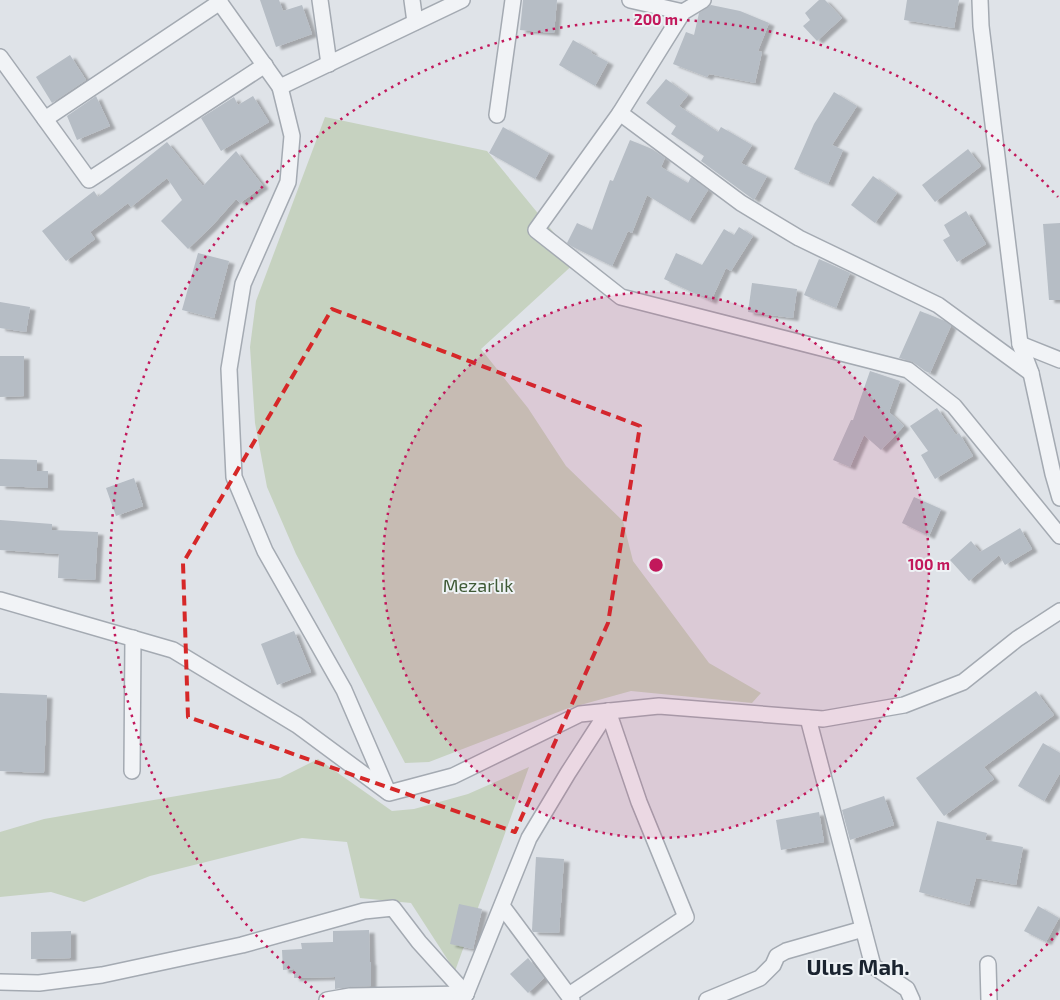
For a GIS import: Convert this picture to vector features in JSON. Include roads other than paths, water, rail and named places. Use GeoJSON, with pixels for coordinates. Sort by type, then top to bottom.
{"type":"FeatureCollection","features":[{"type":"Feature","properties":{"kind":"street"},"geometry":{"type":"LineString","coordinates":[[320,0],[329,64]]}},
{"type":"Feature","properties":{"kind":"street"},"geometry":{"type":"LineString","coordinates":[[412,0],[415,22]]}},
{"type":"Feature","properties":{"kind":"street"},"geometry":{"type":"LineString","coordinates":[[280,87],[462,0]]}},
{"type":"Feature","properties":{"kind":"street"},"geometry":{"type":"LineString","coordinates":[[497,115],[513,0]]}},
{"type":"Feature","properties":{"kind":"street"},"geometry":{"type":"LineString","coordinates":[[630,0],[683,12]]}},
{"type":"Feature","properties":{"kind":"street"},"geometry":{"type":"LineString","coordinates":[[704,0],[683,12],[620,114],[536,230],[621,296],[908,370],[954,406],[1060,536]]}},
{"type":"Feature","properties":{"kind":"street"},"geometry":{"type":"LineString","coordinates":[[980,0],[981,26],[1020,344],[1031,373],[1060,498]]}},
{"type":"Feature","properties":{"kind":"street"},"geometry":{"type":"LineString","coordinates":[[45,119],[219,1],[280,87],[292,136],[288,182],[243,284],[229,369],[234,476],[265,551],[344,690],[389,793]]}},
{"type":"Feature","properties":{"kind":"street"},"geometry":{"type":"LineString","coordinates":[[0,58],[89,180],[265,65]]}},
{"type":"Feature","properties":{"kind":"street"},"geometry":{"type":"LineString","coordinates":[[620,114],[741,203],[800,238],[938,305],[1031,373]]}},
{"type":"Feature","properties":{"kind":"street"},"geometry":{"type":"LineString","coordinates":[[1020,344],[1060,360]]}},
{"type":"Feature","properties":{"kind":"street"},"geometry":{"type":"LineString","coordinates":[[0,600],[174,650],[297,725],[389,793]]}},
{"type":"Feature","properties":{"kind":"street"},"geometry":{"type":"LineString","coordinates":[[389,793],[454,776],[580,714],[659,706],[824,719],[904,705],[963,682],[1017,638],[1060,611]]}},
{"type":"Feature","properties":{"kind":"street"},"geometry":{"type":"LineString","coordinates":[[132,771],[133,638]]}},
{"type":"Feature","properties":{"kind":"street"},"geometry":{"type":"LineString","coordinates":[[464,997],[529,838],[608,711]]}},
{"type":"Feature","properties":{"kind":"street"},"geometry":{"type":"LineString","coordinates":[[502,906],[571,998],[686,917],[639,802],[608,711]]}},
{"type":"Feature","properties":{"kind":"street"},"geometry":{"type":"LineString","coordinates":[[808,718],[873,966],[907,989],[912,1000]]}},
{"type":"Feature","properties":{"kind":"street"},"geometry":{"type":"LineString","coordinates":[[0,982],[39,983],[102,975],[242,945],[364,911],[393,908],[464,997]]}},
{"type":"Feature","properties":{"kind":"street"},"geometry":{"type":"LineString","coordinates":[[706,1000],[760,978],[773,965],[777,956],[786,951],[863,929]]}},
{"type":"Feature","properties":{"kind":"street"},"geometry":{"type":"LineString","coordinates":[[988,964],[989,1000]]}},
{"type":"Feature","properties":{"kind":"street"},"geometry":{"type":"LineString","coordinates":[[327,1000],[350,996],[464,997]]}},
{"type":"Feature","properties":{"kind":"district","name":"Ulus Mah."},"geometry":{"type":"Point","coordinates":[858,967]}},
{"type":"Feature","properties":{"kind":"park label","name":"Mezarlık"},"geometry":{"type":"Point","coordinates":[478,586]}}]}
